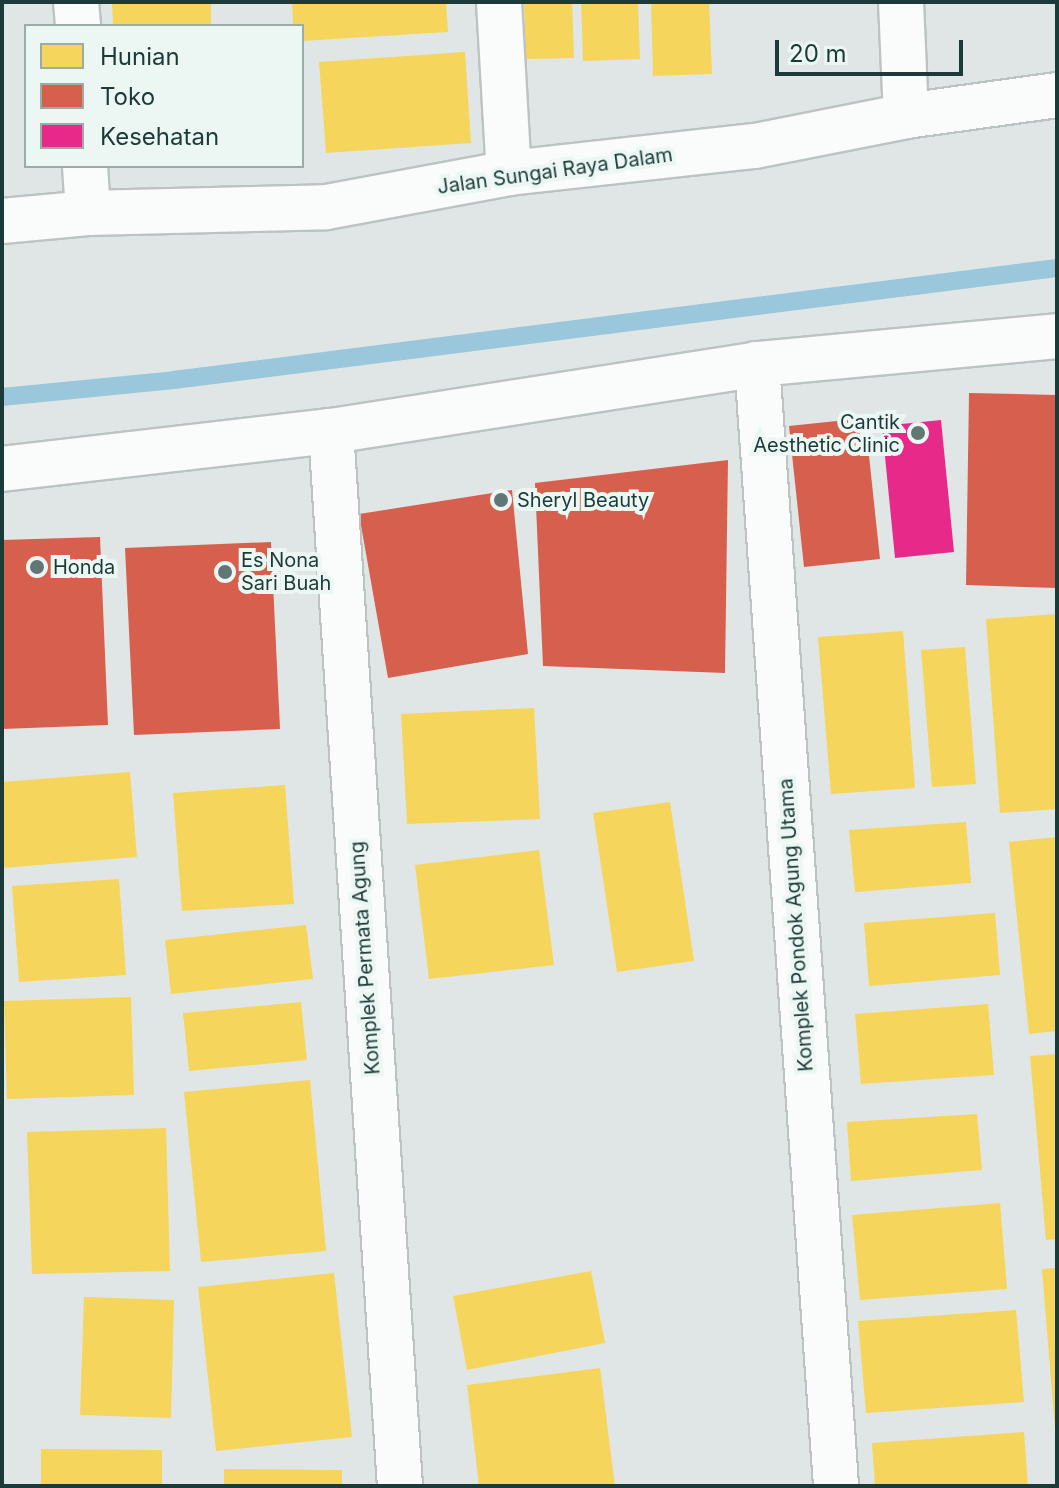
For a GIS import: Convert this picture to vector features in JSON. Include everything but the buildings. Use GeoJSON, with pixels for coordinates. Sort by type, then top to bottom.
{"type":"FeatureCollection","features":[{"type":"Feature","properties":{"kind":"street"},"geometry":{"type":"LineString","coordinates":[[76,2],[78,24]]}},
{"type":"Feature","properties":{"kind":"street"},"geometry":{"type":"LineString","coordinates":[[499,2],[509,173]]}},
{"type":"Feature","properties":{"kind":"street"},"geometry":{"type":"LineString","coordinates":[[901,2],[906,116]]}},
{"type":"Feature","properties":{"kind":"street","name":"Jalan Sungai Raya Dalam"},"geometry":{"type":"LineString","coordinates":[[2,221],[88,213],[326,207],[509,173],[755,146],[906,116],[1057,95]]}},
{"type":"Feature","properties":{"kind":"street"},"geometry":{"type":"LineString","coordinates":[[85,168],[88,213]]}},
{"type":"Feature","properties":{"kind":"street"},"geometry":{"type":"LineString","coordinates":[[2,469],[331,431],[757,364],[1057,336]]}},
{"type":"Feature","properties":{"kind":"street","name":"Komplek Pondok Agung Utama"},"geometry":{"type":"LineString","coordinates":[[757,364],[836,1486]]}},
{"type":"Feature","properties":{"kind":"street","name":"Komplek Permata Agung"},"geometry":{"type":"LineString","coordinates":[[331,431],[400,1486]]}},
{"type":"Feature","properties":{"kind":"waterway"},"geometry":{"type":"LineString","coordinates":[[2,397],[174,380],[1057,268]]}},
{"type":"Feature","properties":{"kind":"place","name":"Cantik Aesthetic Clinic"},"geometry":{"type":"Point","coordinates":[918,433]}},
{"type":"Feature","properties":{"kind":"place","name":"Sheryl Beauty"},"geometry":{"type":"Point","coordinates":[501,500]}},
{"type":"Feature","properties":{"kind":"place","name":"Honda"},"geometry":{"type":"Point","coordinates":[37,567]}},
{"type":"Feature","properties":{"kind":"place","name":"Es Nona Sari Buah"},"geometry":{"type":"Point","coordinates":[225,572]}}]}
